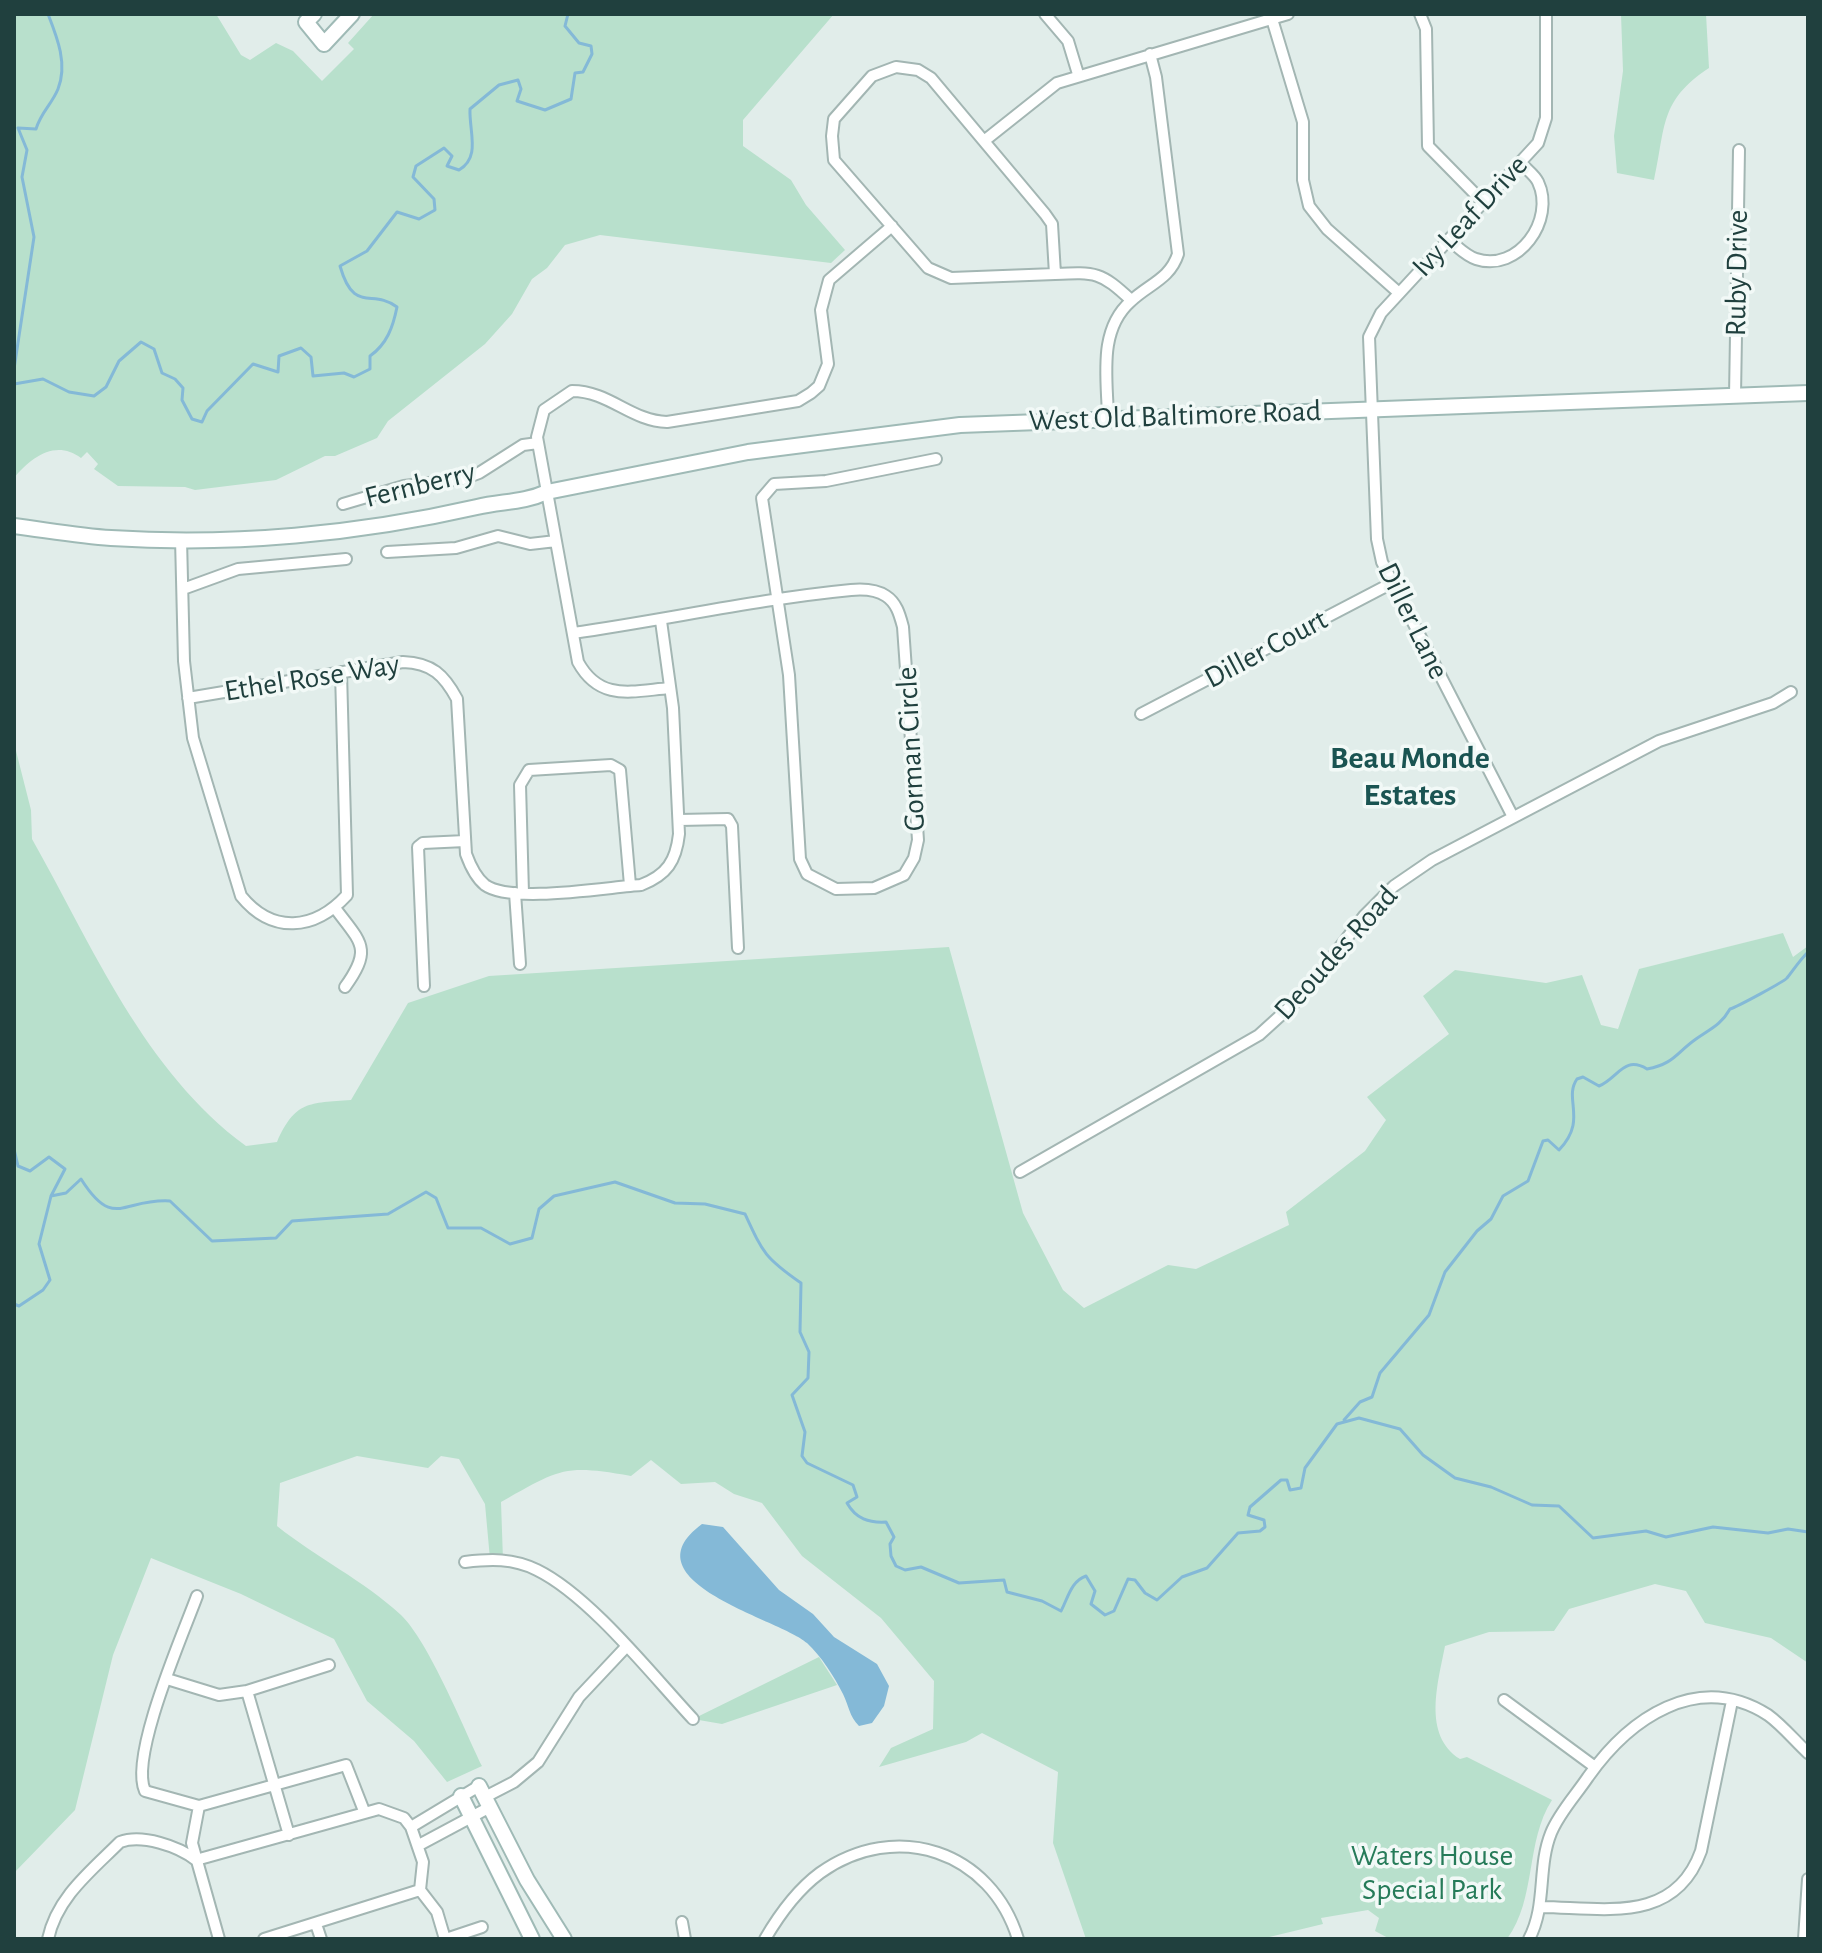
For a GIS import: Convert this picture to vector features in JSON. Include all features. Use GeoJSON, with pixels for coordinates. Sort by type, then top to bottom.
{"type":"FeatureCollection","features":[{"type":"Feature","properties":{"kind":"street"},"geometry":{"type":"LineString","coordinates":[[307,17],[324,44],[352,14]]}},
{"type":"Feature","properties":{"kind":"street"},"geometry":{"type":"LineString","coordinates":[[1045,14],[1068,41],[1078,74]]}},
{"type":"Feature","properties":{"kind":"street"},"geometry":{"type":"LineString","coordinates":[[984,141],[1031,101],[1057,83],[1078,74],[1288,14]]}},
{"type":"Feature","properties":{"kind":"street"},"geometry":{"type":"LineString","coordinates":[[1420,14],[1426,29],[1428,146],[1483,202]]}},
{"type":"Feature","properties":{"kind":"street","name":"Ivy Leaf Drive"},"geometry":{"type":"LineString","coordinates":[[1371,409],[1369,337],[1372,325],[1521,163],[1544,131],[1546,14]]}},
{"type":"Feature","properties":{"kind":"street"},"geometry":{"type":"LineString","coordinates":[[1272,19],[1303,122],[1303,180],[1309,206],[1327,229],[1399,293]]}},
{"type":"Feature","properties":{"kind":"street"},"geometry":{"type":"LineString","coordinates":[[1108,417],[1109,332],[1131,300],[1161,280],[1174,266],[1178,254],[1156,77],[1150,54]]}},
{"type":"Feature","properties":{"kind":"street"},"geometry":{"type":"LineString","coordinates":[[1055,274],[1052,224],[931,78],[918,70],[896,67],[872,76],[834,119],[834,160],[928,268],[951,278],[1085,273],[1107,278],[1131,300]]}},
{"type":"Feature","properties":{"kind":"street","name":"Ruby Drive"},"geometry":{"type":"LineString","coordinates":[[1735,396],[1739,150]]}},
{"type":"Feature","properties":{"kind":"street"},"geometry":{"type":"LineString","coordinates":[[1450,241],[1474,259],[1496,261],[1506,258],[1529,241],[1541,219],[1541,194],[1538,181],[1521,163]]}},
{"type":"Feature","properties":{"kind":"street"},"geometry":{"type":"LineString","coordinates":[[670,688],[615,692],[587,678],[578,662],[538,443],[538,423],[544,410],[572,391],[599,393],[648,421],[667,422],[798,401],[819,386],[828,364],[821,310],[829,280],[892,226]]}},
{"type":"Feature","properties":{"kind":"street","name":"West Old Baltimore Road"},"geometry":{"type":"LineString","coordinates":[[14,526],[111,538],[181,539],[308,534],[401,523],[508,500],[518,492],[547,492],[748,452],[960,425],[1108,417],[1808,393]]}},
{"type":"Feature","properties":{"kind":"street","name":"Diller Lane"},"geometry":{"type":"LineString","coordinates":[[1371,409],[1377,539],[1390,584],[1513,817]]}},
{"type":"Feature","properties":{"kind":"street","name":"Fernberry"},"geometry":{"type":"LineString","coordinates":[[343,504],[404,486],[463,479],[492,466],[515,449],[538,443]]}},
{"type":"Feature","properties":{"kind":"street"},"geometry":{"type":"LineString","coordinates":[[777,601],[762,506],[766,490],[774,484],[826,481],[936,459]]}},
{"type":"Feature","properties":{"kind":"street"},"geometry":{"type":"LineString","coordinates":[[387,552],[456,548],[498,536],[530,544],[556,541]]}},
{"type":"Feature","properties":{"kind":"street"},"geometry":{"type":"LineString","coordinates":[[181,539],[188,698],[193,738],[241,896],[255,913],[275,922],[315,921],[335,908],[347,895],[341,672]]}},
{"type":"Feature","properties":{"kind":"street"},"geometry":{"type":"LineString","coordinates":[[183,589],[238,569],[346,559]]}},
{"type":"Feature","properties":{"kind":"street","name":"Diller Court"},"geometry":{"type":"LineString","coordinates":[[1141,714],[1390,584]]}},
{"type":"Feature","properties":{"kind":"street","name":"Gorman Circle"},"geometry":{"type":"LineString","coordinates":[[573,633],[661,621],[777,601],[854,589],[888,597],[898,608],[909,671],[918,840],[904,875],[888,885],[836,889],[807,874],[800,859],[789,675],[777,601]]}},
{"type":"Feature","properties":{"kind":"street","name":"Ethel Rose Way"},"geometry":{"type":"LineString","coordinates":[[188,698],[420,662],[445,678],[457,699],[465,841],[472,870],[487,886],[519,893],[630,885],[657,879],[670,867],[676,854],[679,820],[670,688],[661,621]]}},
{"type":"Feature","properties":{"kind":"street","name":"Deoudes Road"},"geometry":{"type":"LineString","coordinates":[[1020,1172],[1259,1035],[1302,996],[1364,916],[1394,886],[1432,860],[1659,741],[1773,703],[1791,692]]}},
{"type":"Feature","properties":{"kind":"street"},"geometry":{"type":"LineString","coordinates":[[520,964],[520,785],[529,770],[611,765],[620,770],[630,885]]}},
{"type":"Feature","properties":{"kind":"street"},"geometry":{"type":"LineString","coordinates":[[679,820],[728,819],[732,826],[738,948]]}},
{"type":"Feature","properties":{"kind":"street"},"geometry":{"type":"LineString","coordinates":[[424,986],[418,847],[423,843],[465,841]]}},
{"type":"Feature","properties":{"kind":"street"},"geometry":{"type":"LineString","coordinates":[[335,908],[361,945],[362,963],[345,987]]}},
{"type":"Feature","properties":{"kind":"street"},"geometry":{"type":"LineString","coordinates":[[465,1562],[496,1558],[537,1570],[581,1602],[693,1719]]}},
{"type":"Feature","properties":{"kind":"street"},"geometry":{"type":"LineString","coordinates":[[197,1596],[147,1740],[141,1783],[152,1795],[199,1806],[346,1765],[364,1811]]}},
{"type":"Feature","properties":{"kind":"street"},"geometry":{"type":"LineString","coordinates":[[419,1845],[471,1816],[485,1797],[514,1782],[538,1762],[579,1697],[626,1647]]}},
{"type":"Feature","properties":{"kind":"street"},"geometry":{"type":"LineString","coordinates":[[167,1679],[219,1695],[247,1691],[329,1665]]}},
{"type":"Feature","properties":{"kind":"street"},"geometry":{"type":"LineString","coordinates":[[247,1691],[289,1835]]}},
{"type":"Feature","properties":{"kind":"street"},"geometry":{"type":"LineString","coordinates":[[1504,1700],[1595,1767]]}},
{"type":"Feature","properties":{"kind":"street"},"geometry":{"type":"LineString","coordinates":[[1529,1939],[1542,1907],[1546,1850],[1551,1831],[1595,1767],[1629,1728],[1655,1711],[1697,1700],[1732,1701],[1768,1715],[1808,1753]]}},
{"type":"Feature","properties":{"kind":"street"},"geometry":{"type":"LineString","coordinates":[[1542,1907],[1640,1908],[1665,1899],[1679,1887],[1696,1865],[1701,1851],[1732,1701]]}},
{"type":"Feature","properties":{"kind":"street"},"geometry":{"type":"LineString","coordinates":[[411,1827],[461,1796],[485,1797]]}},
{"type":"Feature","properties":{"kind":"street"},"geometry":{"type":"LineString","coordinates":[[461,1796],[508,1898],[532,1939]]}},
{"type":"Feature","properties":{"kind":"street"},"geometry":{"type":"LineString","coordinates":[[485,1797],[564,1939]]}},
{"type":"Feature","properties":{"kind":"street"},"geometry":{"type":"LineString","coordinates":[[199,1806],[192,1843],[219,1939]]}},
{"type":"Feature","properties":{"kind":"street"},"geometry":{"type":"LineString","coordinates":[[196,1860],[379,1809],[393,1813],[411,1827],[419,1845],[424,1876],[420,1890]]}},
{"type":"Feature","properties":{"kind":"street"},"geometry":{"type":"LineString","coordinates":[[48,1939],[61,1904],[120,1842],[139,1839],[185,1851],[196,1860]]}},
{"type":"Feature","properties":{"kind":"street"},"geometry":{"type":"LineString","coordinates":[[765,1939],[790,1903],[820,1873],[854,1855],[890,1846],[934,1849],[971,1868],[998,1897],[1013,1920],[1018,1939]]}},
{"type":"Feature","properties":{"kind":"street"},"geometry":{"type":"LineString","coordinates":[[1804,1939],[1808,1879]]}},
{"type":"Feature","properties":{"kind":"street"},"geometry":{"type":"LineString","coordinates":[[264,1939],[420,1890]]}},
{"type":"Feature","properties":{"kind":"street"},"geometry":{"type":"LineString","coordinates":[[420,1890],[437,1912],[446,1939],[482,1927]]}},
{"type":"Feature","properties":{"kind":"street"},"geometry":{"type":"LineString","coordinates":[[682,1922],[685,1939]]}},
{"type":"Feature","properties":{"kind":"street"},"geometry":{"type":"LineString","coordinates":[[316,1924],[321,1939]]}},
{"type":"Feature","properties":{"kind":"green space"},"geometry":{"type":"Polygon","coordinates":[[[14,14],[216,14],[241,55],[250,60],[276,43],[293,51],[322,81],[354,49],[348,43],[374,14],[834,14],[743,120],[743,146],[791,180],[806,205],[845,250],[831,263],[600,235],[565,245],[547,268],[532,279],[512,314],[485,344],[388,421],[377,438],[335,456],[325,456],[276,480],[195,490],[185,487],[118,486],[94,469],[98,464],[87,452],[81,458],[62,450],[53,450],[36,457],[14,478],[14,14]]]}},
{"type":"Feature","properties":{"kind":"green space"},"geometry":{"type":"Polygon","coordinates":[[[1621,14],[1706,14],[1709,68],[1681,92],[1667,116],[1654,180],[1617,173],[1614,136],[1623,71],[1621,14]]]}},
{"type":"Feature","properties":{"kind":"green space","name":"Waters House Special Park"},"geometry":{"type":"Polygon","coordinates":[[[14,743],[31,810],[32,839],[100,964],[124,1005],[178,1082],[210,1116],[246,1146],[277,1142],[290,1119],[305,1107],[351,1100],[408,1003],[489,976],[949,947],[1023,1213],[1063,1290],[1084,1308],[1168,1265],[1196,1269],[1289,1225],[1286,1212],[1365,1151],[1386,1120],[1367,1097],[1449,1034],[1423,996],[1455,970],[1546,983],[1582,975],[1601,1025],[1618,1029],[1639,969],[1783,933],[1793,957],[1808,946],[1808,1663],[1771,1638],[1705,1623],[1686,1591],[1655,1584],[1569,1609],[1554,1631],[1489,1632],[1445,1646],[1436,1707],[1441,1736],[1448,1749],[1460,1759],[1467,1757],[1552,1800],[1538,1834],[1523,1906],[1507,1939],[1390,1939],[1375,1931],[1379,1918],[1368,1910],[1321,1918],[1323,1924],[1261,1939],[1086,1939],[1053,1843],[1058,1772],[982,1733],[966,1742],[879,1767],[891,1748],[933,1729],[934,1681],[881,1618],[802,1556],[762,1503],[734,1494],[715,1482],[681,1484],[651,1460],[631,1476],[590,1470],[563,1472],[501,1502],[503,1560],[490,1559],[485,1504],[459,1459],[441,1456],[428,1468],[357,1456],[280,1483],[277,1526],[401,1615],[434,1665],[482,1766],[447,1782],[414,1741],[367,1701],[334,1639],[241,1594],[151,1558],[113,1655],[75,1810],[14,1873],[14,743]]]}},
{"type":"Feature","properties":{"kind":"green space"},"geometry":{"type":"Polygon","coordinates":[[[819,1657],[837,1685],[722,1724],[693,1719],[819,1657]]]}},
{"type":"Feature","properties":{"kind":"water"},"geometry":{"type":"Polygon","coordinates":[[[702,1524],[723,1527],[779,1590],[813,1614],[834,1637],[877,1664],[889,1686],[884,1706],[872,1723],[859,1726],[831,1673],[807,1643],[716,1597],[694,1581],[682,1564],[683,1545],[702,1524]]]}},
{"type":"Feature","properties":{"kind":"waterway"},"geometry":{"type":"LineString","coordinates":[[14,369],[34,237],[22,177],[27,150],[18,128],[36,129],[58,89],[62,70],[60,51],[48,14]]}},
{"type":"Feature","properties":{"kind":"waterway"},"geometry":{"type":"LineString","coordinates":[[14,384],[43,379],[69,392],[94,396],[106,387],[119,361],[141,342],[154,349],[162,373],[175,379],[183,388],[182,400],[192,419],[202,422],[207,411],[253,364],[278,372],[279,356],[301,348],[311,357],[313,376],[344,373],[354,377],[370,369],[370,356],[388,334],[397,307],[380,299],[364,298],[351,290],[340,266],[367,251],[397,212],[419,219],[435,210],[434,199],[413,177],[416,166],[444,148],[452,156],[447,166],[459,170],[466,165],[472,151],[470,109],[499,85],[518,80],[521,89],[517,101],[545,110],[571,99],[575,73],[583,72],[592,54],[591,46],[579,43],[565,26],[568,14]]}},
{"type":"Feature","properties":{"kind":"waterway"},"geometry":{"type":"LineString","coordinates":[[1344,1420],[1360,1402],[1372,1397],[1380,1373],[1429,1315],[1445,1272],[1477,1231],[1491,1219],[1503,1196],[1528,1181],[1543,1141],[1548,1140],[1559,1150],[1568,1139],[1574,1120],[1572,1094],[1577,1079],[1583,1077],[1599,1086],[1627,1066],[1639,1065],[1647,1069],[1669,1061],[1719,1023],[1730,1009],[1787,978],[1808,952]]}},
{"type":"Feature","properties":{"kind":"waterway"},"geometry":{"type":"LineString","coordinates":[[14,1149],[18,1166],[30,1171],[49,1157],[65,1169],[51,1196],[39,1244],[50,1280],[43,1290],[19,1306],[14,1304]]}},
{"type":"Feature","properties":{"kind":"waterway"},"geometry":{"type":"LineString","coordinates":[[51,1196],[66,1193],[81,1179],[92,1195],[111,1208],[170,1201],[212,1241],[276,1238],[292,1221],[388,1214],[426,1192],[436,1198],[448,1228],[481,1228],[510,1244],[532,1238],[539,1209],[554,1196],[615,1182],[675,1203],[705,1204],[745,1214],[766,1254],[801,1283],[800,1332],[809,1352],[808,1378],[792,1395],[805,1432],[802,1456],[807,1463],[853,1485],[857,1497],[847,1503],[859,1516],[869,1521],[886,1522],[894,1537],[890,1544],[896,1566],[905,1570],[921,1567],[959,1583],[1004,1580],[1007,1592],[1042,1601],[1061,1611],[1073,1586],[1086,1576],[1095,1591],[1091,1604],[1105,1615],[1114,1611],[1128,1579],[1135,1580],[1145,1593],[1157,1600],[1182,1577],[1207,1568],[1238,1533],[1260,1531],[1265,1527],[1264,1520],[1248,1515],[1250,1507],[1281,1480],[1287,1480],[1290,1490],[1301,1488],[1305,1468],[1337,1424],[1359,1418],[1400,1429],[1423,1455],[1455,1478],[1491,1487],[1532,1505],[1559,1506],[1593,1538],[1646,1531],[1666,1537],[1713,1527],[1768,1533],[1788,1529],[1808,1532]]}},
{"type":"Feature","properties":{"kind":"district","name":"Beau Monde Estates"},"geometry":{"type":"Point","coordinates":[1410,776]}}]}
